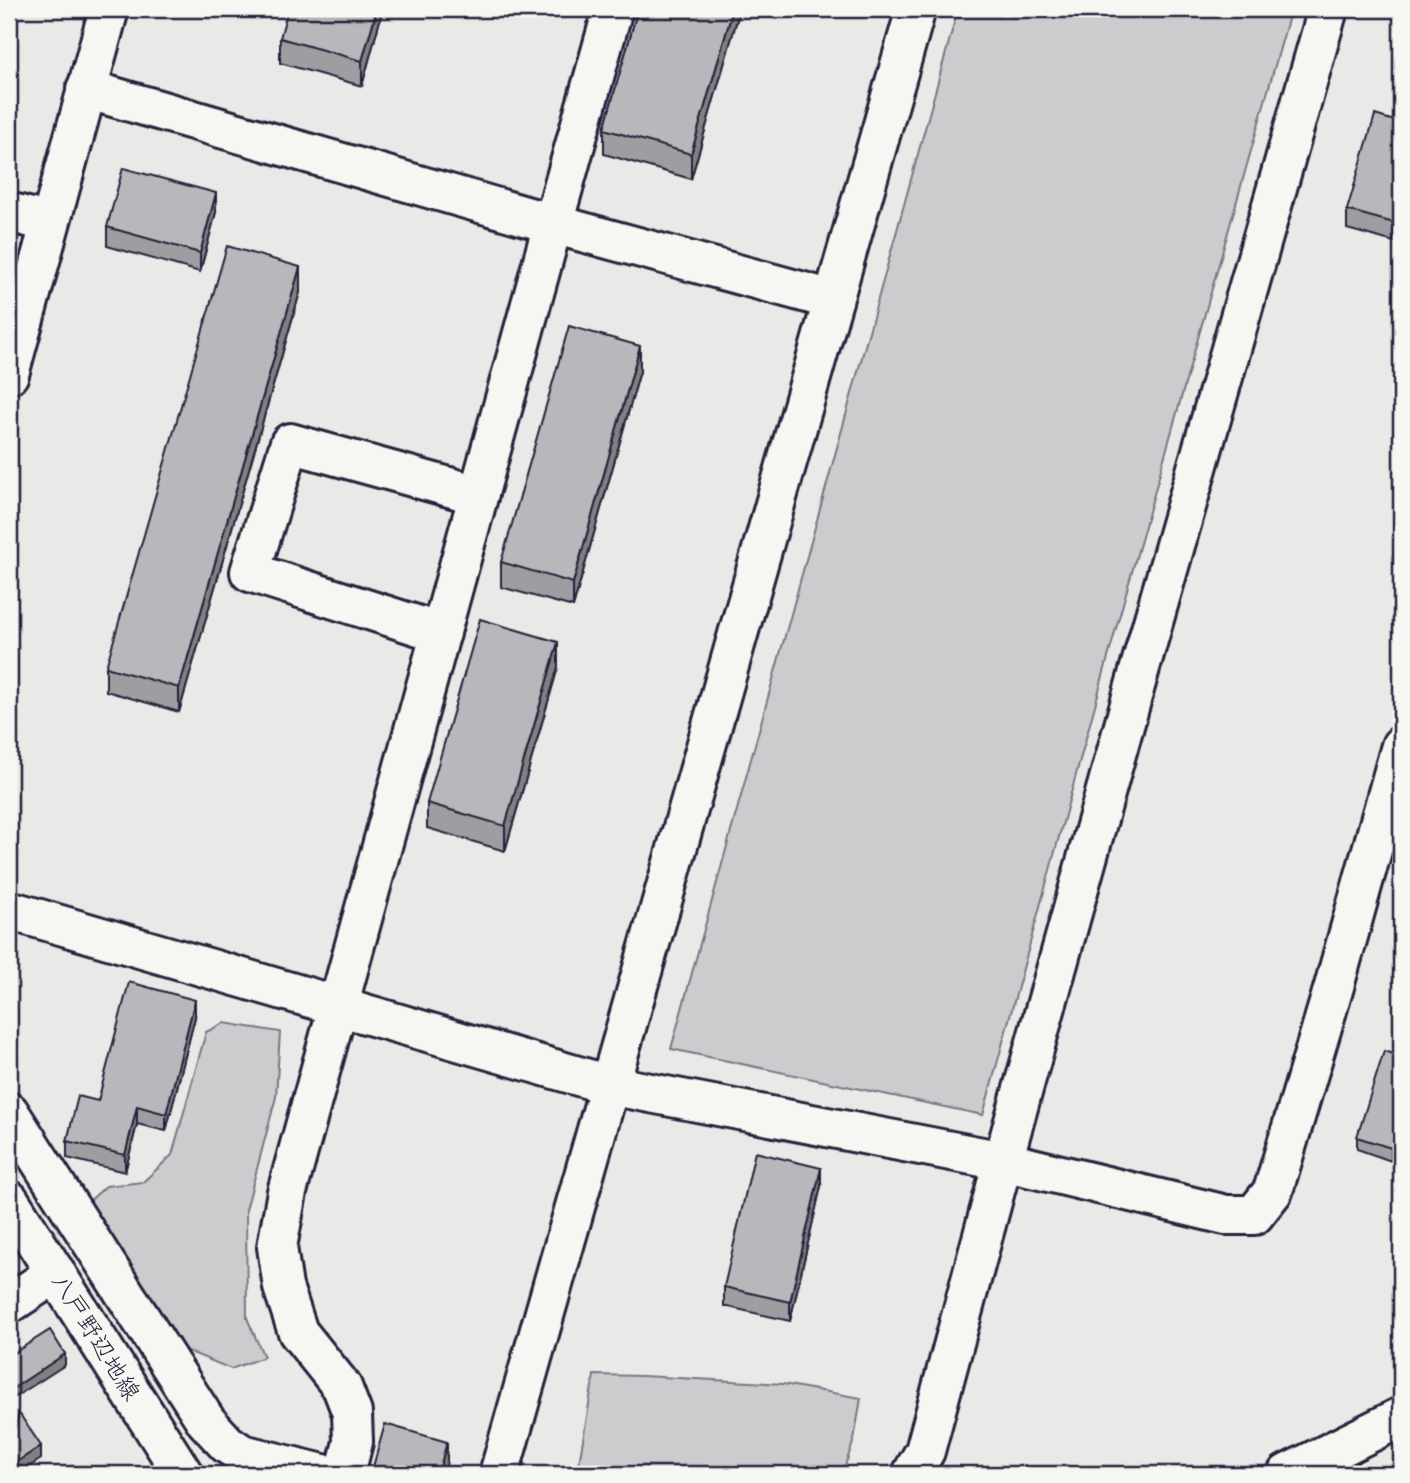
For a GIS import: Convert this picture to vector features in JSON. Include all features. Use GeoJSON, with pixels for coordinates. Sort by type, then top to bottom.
{"type":"FeatureCollection","features":[{"type":"Feature","properties":{"kind":"main road"},"geometry":{"type":"LineString","coordinates":[[9,374],[109,9]]}},
{"type":"Feature","properties":{"kind":"main road"},"geometry":{"type":"LineString","coordinates":[[345,1474],[353,1442],[352,1413],[342,1387],[298,1332],[284,1287],[277,1247],[287,1192],[613,9]]}},
{"type":"Feature","properties":{"kind":"main road"},"geometry":{"type":"LineString","coordinates":[[499,1474],[916,9]]}},
{"type":"Feature","properties":{"kind":"main road"},"geometry":{"type":"LineString","coordinates":[[912,1474],[925,1451],[1148,642],[1328,9]]}},
{"type":"Feature","properties":{"kind":"main road"},"geometry":{"type":"LineString","coordinates":[[86,89],[552,224],[832,300]]}},
{"type":"Feature","properties":{"kind":"main road"},"geometry":{"type":"LineString","coordinates":[[9,212],[50,223]]}},
{"type":"Feature","properties":{"kind":"main road"},"geometry":{"type":"LineString","coordinates":[[440,633],[250,572],[290,443],[478,495]]}},
{"type":"Feature","properties":{"kind":"main road"},"geometry":{"type":"LineString","coordinates":[[9,910],[609,1085],[1003,1161],[1226,1215],[1254,1215],[1273,1191],[1401,746]]}},
{"type":"Feature","properties":{"kind":"main road"},"geometry":{"type":"LineString","coordinates":[[9,1112],[206,1421],[227,1444],[242,1454],[323,1474]]}},
{"type":"Feature","properties":{"kind":"main road","name":"八戸野辺地線"},"geometry":{"type":"LineString","coordinates":[[9,1200],[183,1474]]}},
{"type":"Feature","properties":{"kind":"main road"},"geometry":{"type":"LineString","coordinates":[[9,1304],[56,1273]]}},
{"type":"Feature","properties":{"kind":"main road"},"geometry":{"type":"LineString","coordinates":[[1287,1474],[1401,1417]]}},
{"type":"Feature","properties":{"kind":"shaded area"},"geometry":{"type":"Polygon","coordinates":[[[958,9],[1291,9],[1115,632],[983,1115],[671,1049],[958,9]]]}},
{"type":"Feature","properties":{"kind":"shaded area"},"geometry":{"type":"Polygon","coordinates":[[[224,1023],[280,1032],[276,1097],[246,1210],[247,1318],[264,1357],[231,1369],[180,1348],[85,1205],[106,1186],[143,1182],[172,1155],[206,1032],[224,1023]]]}},
{"type":"Feature","properties":{"kind":"shaded area"},"geometry":{"type":"Polygon","coordinates":[[[594,1375],[783,1384],[861,1398],[854,1440],[842,1474],[636,1474],[579,1463],[594,1375]]]}},
{"type":"Feature","properties":{"kind":"building"},"geometry":{"type":"Polygon","coordinates":[[[288,9],[377,9],[362,61],[280,38],[288,9]]]}},
{"type":"Feature","properties":{"kind":"building"},"geometry":{"type":"Polygon","coordinates":[[[638,9],[733,9],[691,154],[604,129],[638,9]]]}},
{"type":"Feature","properties":{"kind":"building"},"geometry":{"type":"Polygon","coordinates":[[[1375,115],[1401,123],[1401,198],[1394,223],[1347,210],[1375,115]]]}},
{"type":"Feature","properties":{"kind":"building"},"geometry":{"type":"Polygon","coordinates":[[[123,168],[216,193],[200,253],[107,227],[123,168]]]}},
{"type":"Feature","properties":{"kind":"building"},"geometry":{"type":"Polygon","coordinates":[[[227,246],[300,267],[179,688],[106,667],[227,246]]]}},
{"type":"Feature","properties":{"kind":"building"},"geometry":{"type":"Polygon","coordinates":[[[569,326],[640,346],[573,583],[501,562],[569,326]]]}},
{"type":"Feature","properties":{"kind":"building"},"geometry":{"type":"Polygon","coordinates":[[[480,619],[558,642],[505,826],[427,803],[480,619]]]}},
{"type":"Feature","properties":{"kind":"building"},"geometry":{"type":"Polygon","coordinates":[[[129,982],[195,1000],[166,1114],[137,1106],[125,1155],[67,1141],[78,1096],[98,1101],[129,982]]]}},
{"type":"Feature","properties":{"kind":"building"},"geometry":{"type":"Polygon","coordinates":[[[1384,1051],[1401,1057],[1401,1116],[1391,1148],[1357,1137],[1384,1051]]]}},
{"type":"Feature","properties":{"kind":"building"},"geometry":{"type":"Polygon","coordinates":[[[755,1152],[821,1168],[790,1302],[724,1287],[755,1152]]]}},
{"type":"Feature","properties":{"kind":"building"},"geometry":{"type":"Polygon","coordinates":[[[50,1330],[65,1354],[9,1391],[9,1356],[50,1330]]]}},
{"type":"Feature","properties":{"kind":"building"},"geometry":{"type":"Polygon","coordinates":[[[19,1413],[41,1446],[9,1467],[9,1449],[19,1413]]]}},
{"type":"Feature","properties":{"kind":"building"},"geometry":{"type":"Polygon","coordinates":[[[385,1424],[447,1442],[438,1474],[371,1474],[385,1424]]]}}]}
